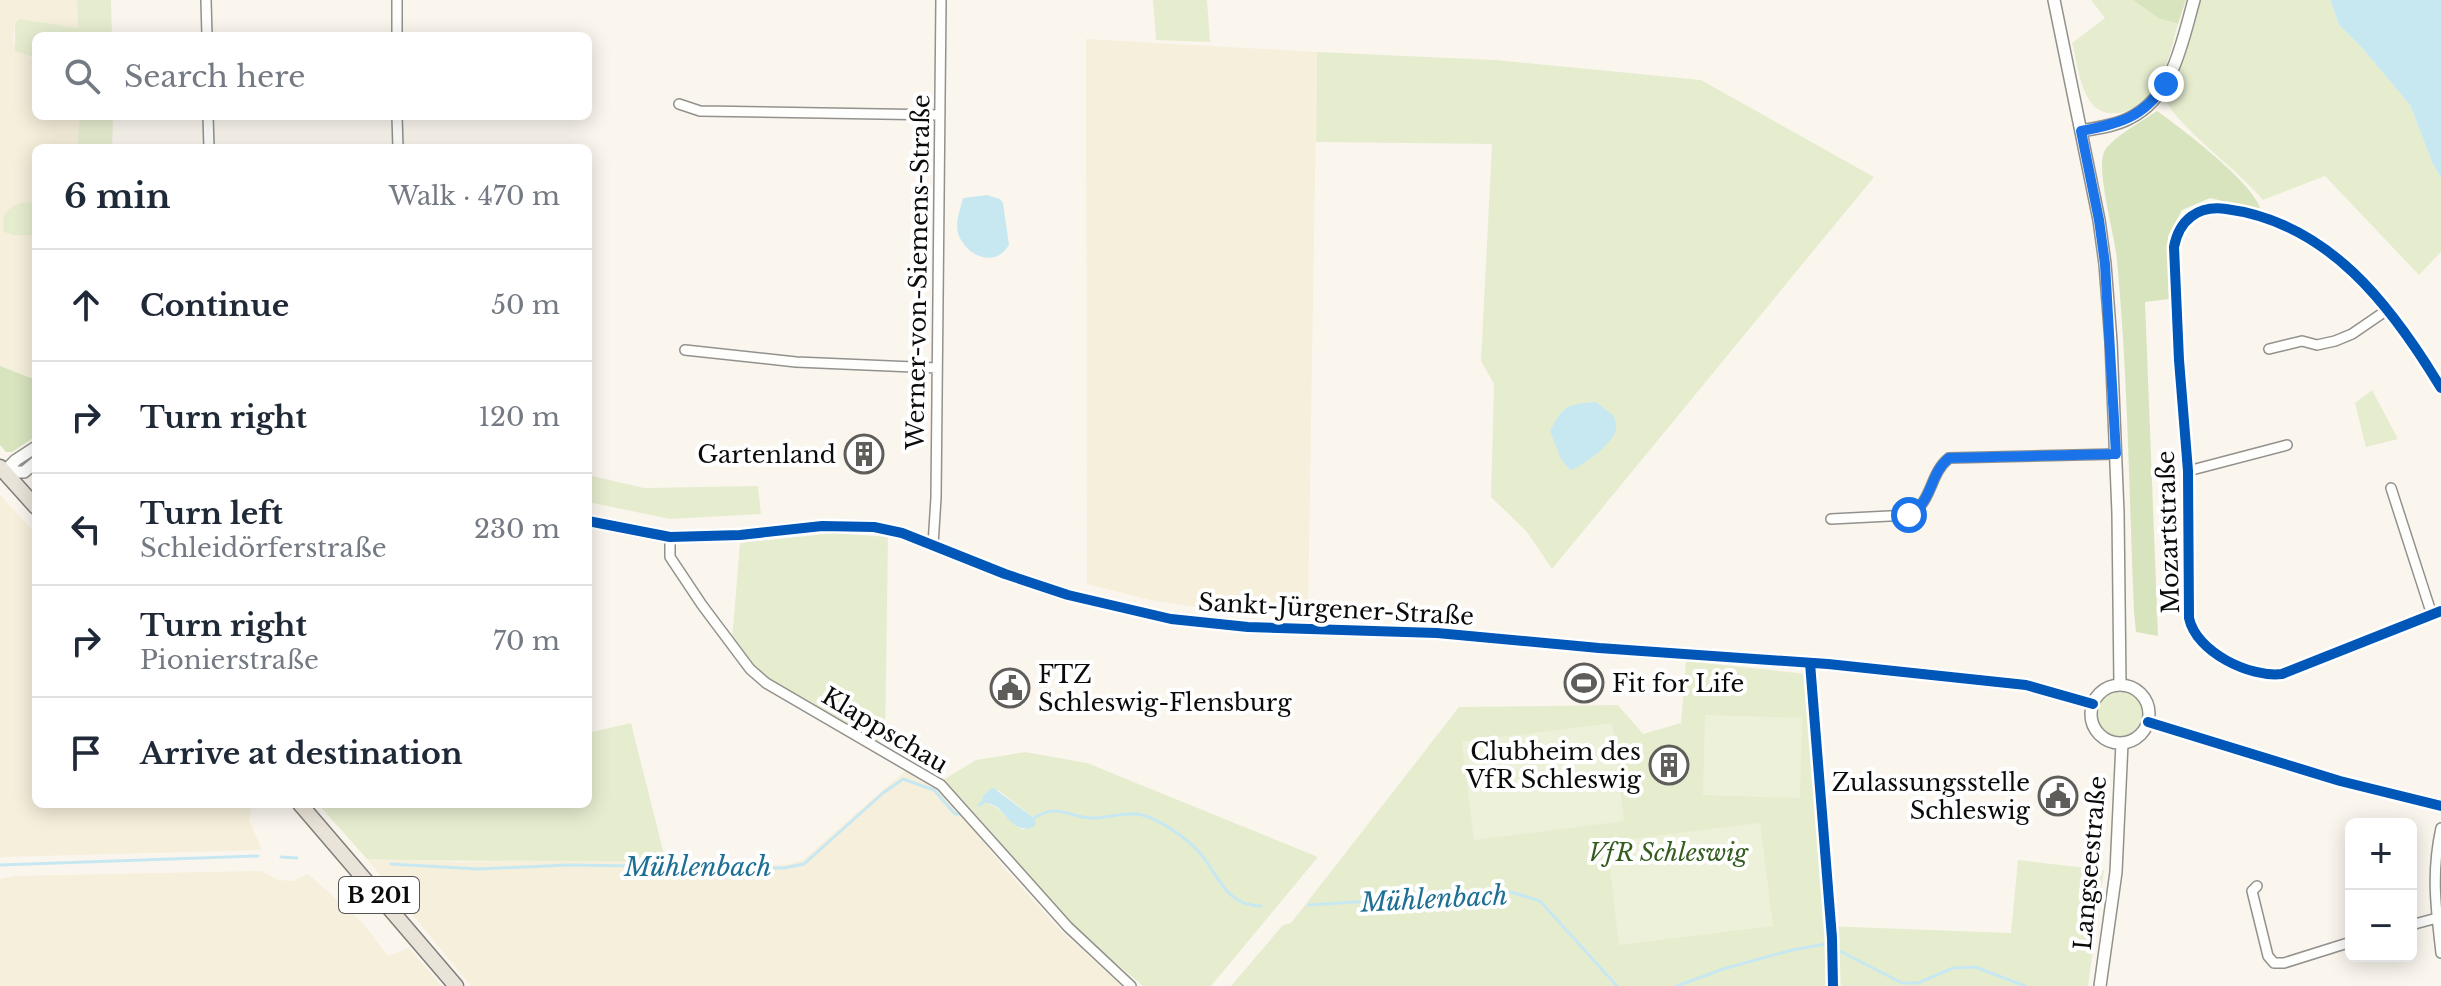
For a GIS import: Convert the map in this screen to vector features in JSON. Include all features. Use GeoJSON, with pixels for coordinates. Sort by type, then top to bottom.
{"type":"FeatureCollection","features":[{"type":"Feature","properties":{"kind":"main road"},"geometry":{"type":"LineString","coordinates":[[2,470],[32,503]]}},
{"type":"Feature","properties":{"kind":"main road","name":"B 201"},"geometry":{"type":"LineString","coordinates":[[303,808],[456,986]]}},
{"type":"Feature","properties":{"kind":"street"},"geometry":{"type":"LineString","coordinates":[[206,0],[207,32]]}},
{"type":"Feature","properties":{"kind":"street"},"geometry":{"type":"LineString","coordinates":[[397,0],[397,32]]}},
{"type":"Feature","properties":{"kind":"street","name":"Werner-von-Siemens-Straße"},"geometry":{"type":"LineString","coordinates":[[933,545],[941,0]]}},
{"type":"Feature","properties":{"kind":"street"},"geometry":{"type":"LineString","coordinates":[[2054,0],[2099,220],[2105,264],[2116,454],[2120,685]]}},
{"type":"Feature","properties":{"kind":"street"},"geometry":{"type":"LineString","coordinates":[[2081,131],[2127,120],[2153,103],[2166,84],[2194,0]]}},
{"type":"Feature","properties":{"kind":"street"},"geometry":{"type":"LineString","coordinates":[[679,104],[700,111],[940,115]]}},
{"type":"Feature","properties":{"kind":"street"},"geometry":{"type":"LineString","coordinates":[[208,120],[209,144]]}},
{"type":"Feature","properties":{"kind":"street"},"geometry":{"type":"LineString","coordinates":[[397,120],[398,144]]}},
{"type":"Feature","properties":{"kind":"street","name":"Mozartstraße"},"geometry":{"type":"LineString","coordinates":[[2436,613],[2282,674],[2268,676],[2240,668],[2198,639],[2192,629],[2188,471],[2174,247],[2177,233],[2185,220],[2206,208],[2242,211],[2295,229],[2328,249],[2362,280],[2387,310],[2441,388]]}},
{"type":"Feature","properties":{"kind":"street"},"geometry":{"type":"LineString","coordinates":[[2269,349],[2302,341],[2317,345],[2335,341],[2352,334],[2387,310]]}},
{"type":"Feature","properties":{"kind":"street"},"geometry":{"type":"LineString","coordinates":[[685,350],[796,362],[937,368]]}},
{"type":"Feature","properties":{"kind":"street"},"geometry":{"type":"LineString","coordinates":[[2188,471],[2287,445]]}},
{"type":"Feature","properties":{"kind":"street"},"geometry":{"type":"LineString","coordinates":[[2,470],[32,450]]}},
{"type":"Feature","properties":{"kind":"street"},"geometry":{"type":"LineString","coordinates":[[1831,519],[1909,515],[1921,509],[1941,464],[1949,458],[2116,454]]}},
{"type":"Feature","properties":{"kind":"street"},"geometry":{"type":"LineString","coordinates":[[2,470],[24,472],[32,465]]}},
{"type":"Feature","properties":{"kind":"street"},"geometry":{"type":"LineString","coordinates":[[2391,488],[2436,613]]}},
{"type":"Feature","properties":{"kind":"street","name":"Sankt-Jürgener-Straße"},"geometry":{"type":"LineString","coordinates":[[592,522],[670,537],[699,538],[854,526],[902,533],[1068,595],[1171,619],[1248,627],[1423,632],[1839,665],[2026,685],[2093,704]]}},
{"type":"Feature","properties":{"kind":"street","name":"Klappschau"},"geometry":{"type":"LineString","coordinates":[[670,537],[670,557],[750,669],[766,683],[941,785],[1068,927],[1131,986]]}},
{"type":"Feature","properties":{"kind":"street"},"geometry":{"type":"LineString","coordinates":[[2120,685],[2137,690],[2149,712],[2148,722],[2138,736],[2122,743],[2112,742],[2097,731],[2093,722],[2093,704],[2104,690],[2120,685]]}},
{"type":"Feature","properties":{"kind":"street"},"geometry":{"type":"LineString","coordinates":[[2148,722],[2340,781],[2441,806]]}},
{"type":"Feature","properties":{"kind":"street","name":"Langseestraße"},"geometry":{"type":"LineString","coordinates":[[2100,986],[2116,872],[2122,743]]}},
{"type":"Feature","properties":{"kind":"street"},"geometry":{"type":"LineString","coordinates":[[2441,828],[2434,857],[2433,883],[2441,953]]}},
{"type":"Feature","properties":{"kind":"street"},"geometry":{"type":"LineString","coordinates":[[2257,886],[2252,891],[2253,904],[2268,956],[2274,963],[2284,963],[2345,944]]}},
{"type":"Feature","properties":{"kind":"street"},"geometry":{"type":"LineString","coordinates":[[2417,923],[2437,918]]}},
{"type":"Feature","properties":{"kind":"shaded area"},"geometry":{"type":"Polygon","coordinates":[[[0,0],[77,0],[78,28],[19,19],[15,24],[13,42],[32,57],[32,120],[80,120],[77,144],[32,144],[32,204],[27,202],[13,235],[32,235],[32,378],[0,366],[0,0]]]}},
{"type":"Feature","properties":{"kind":"shaded area"},"geometry":{"type":"Polygon","coordinates":[[[1086,39],[1317,52],[1308,609],[1222,611],[1150,600],[1087,584],[1086,39]]]}},
{"type":"Feature","properties":{"kind":"shaded area"},"geometry":{"type":"Polygon","coordinates":[[[0,495],[32,530],[32,808],[250,808],[249,820],[262,850],[0,857],[0,495]]]}},
{"type":"Feature","properties":{"kind":"shaded area"},"geometry":{"type":"Polygon","coordinates":[[[906,770],[954,805],[1004,868],[1060,930],[1122,986],[471,986],[367,859],[785,865],[803,860],[906,770]]]}},
{"type":"Feature","properties":{"kind":"shaded area"},"geometry":{"type":"Polygon","coordinates":[[[261,871],[278,880],[293,881],[308,874],[362,922],[388,956],[409,948],[442,986],[0,986],[0,879],[15,876],[261,871]]]}},
{"type":"Feature","properties":{"kind":"green space"},"geometry":{"type":"Polygon","coordinates":[[[77,0],[111,0],[112,32],[32,32],[32,57],[15,51],[15,24],[19,19],[78,28],[77,0]]]}},
{"type":"Feature","properties":{"kind":"green space"},"geometry":{"type":"Polygon","coordinates":[[[1153,0],[1207,0],[1210,42],[1156,40],[1153,0]]]}},
{"type":"Feature","properties":{"kind":"green space"},"geometry":{"type":"Polygon","coordinates":[[[2091,0],[2133,0],[2158,18],[2178,24],[2160,79],[2144,101],[2133,109],[2116,113],[2101,111],[2090,101],[2082,86],[2072,43],[2105,18],[2091,0]]]}},
{"type":"Feature","properties":{"kind":"green space"},"geometry":{"type":"Polygon","coordinates":[[[2133,0],[2186,0],[2178,24],[2158,18],[2133,0]]]}},
{"type":"Feature","properties":{"kind":"green space"},"geometry":{"type":"Polygon","coordinates":[[[2200,0],[2330,0],[2339,25],[2410,105],[2441,178],[2441,252],[2419,275],[2325,176],[2263,200],[2176,115],[2166,102],[2200,0]]]}},
{"type":"Feature","properties":{"kind":"green space"},"geometry":{"type":"Polygon","coordinates":[[[1317,52],[1495,60],[1701,80],[1874,177],[1552,569],[1527,532],[1491,497],[1494,384],[1481,361],[1492,144],[1316,142],[1317,52]]]}},
{"type":"Feature","properties":{"kind":"green space"},"geometry":{"type":"Polygon","coordinates":[[[2157,111],[2231,171],[2256,199],[2261,210],[2210,198],[2182,210],[2168,236],[2169,299],[2145,302],[2158,636],[2136,632],[2121,304],[2117,260],[2102,174],[2104,152],[2113,141],[2157,111]]]}},
{"type":"Feature","properties":{"kind":"green space"},"geometry":{"type":"Polygon","coordinates":[[[80,120],[113,120],[112,144],[77,144],[80,120]]]}},
{"type":"Feature","properties":{"kind":"green space"},"geometry":{"type":"Polygon","coordinates":[[[32,204],[32,235],[4,232],[5,215],[15,205],[32,204]]]}},
{"type":"Feature","properties":{"kind":"green space"},"geometry":{"type":"Polygon","coordinates":[[[0,366],[32,378],[32,439],[12,452],[6,452],[0,445],[0,366]]]}},
{"type":"Feature","properties":{"kind":"green space"},"geometry":{"type":"Polygon","coordinates":[[[2372,390],[2398,439],[2366,447],[2355,403],[2372,390]]]}},
{"type":"Feature","properties":{"kind":"green space"},"geometry":{"type":"Polygon","coordinates":[[[592,476],[644,488],[758,486],[761,514],[670,519],[592,503],[592,476]]]}},
{"type":"Feature","properties":{"kind":"green space"},"geometry":{"type":"Polygon","coordinates":[[[835,533],[888,537],[885,745],[770,680],[751,664],[732,640],[740,543],[835,533]]]}},
{"type":"Feature","properties":{"kind":"green space","name":"VfR Schleswig"},"geometry":{"type":"Polygon","coordinates":[[[1686,661],[1807,674],[1812,684],[1826,926],[2011,933],[2018,860],[2104,870],[2088,986],[1231,986],[1283,925],[1291,923],[1459,707],[1618,705],[1643,734],[1681,723],[1686,661]]]}},
{"type":"Feature","properties":{"kind":"green space"},"geometry":{"type":"Polygon","coordinates":[[[2121,691],[2137,698],[2144,714],[2137,730],[2121,737],[2105,730],[2098,714],[2105,698],[2121,691]]]}},
{"type":"Feature","properties":{"kind":"green space"},"geometry":{"type":"Polygon","coordinates":[[[1705,715],[1802,718],[1800,798],[1703,795],[1705,715]]]}},
{"type":"Feature","properties":{"kind":"green space"},"geometry":{"type":"Polygon","coordinates":[[[631,723],[666,862],[367,859],[322,808],[592,808],[592,732],[631,723]]]}},
{"type":"Feature","properties":{"kind":"green space"},"geometry":{"type":"Polygon","coordinates":[[[1612,723],[1624,821],[1474,840],[1462,742],[1612,723]]]}},
{"type":"Feature","properties":{"kind":"green space"},"geometry":{"type":"Polygon","coordinates":[[[1025,752],[1087,763],[1318,857],[1211,986],[1143,986],[1068,920],[943,780],[976,760],[1025,752]],[[998,790],[985,803],[1024,830],[1034,818],[998,790]]]}},
{"type":"Feature","properties":{"kind":"green space"},"geometry":{"type":"Polygon","coordinates":[[[1760,823],[1773,926],[1619,945],[1607,842],[1760,823]]]}},
{"type":"Feature","properties":{"kind":"water"},"geometry":{"type":"Polygon","coordinates":[[[2330,0],[2441,0],[2441,178],[2410,105],[2339,25],[2330,0]]]}},
{"type":"Feature","properties":{"kind":"water"},"geometry":{"type":"Polygon","coordinates":[[[987,195],[1003,203],[1009,245],[997,256],[989,258],[969,250],[957,227],[963,198],[987,195]]]}},
{"type":"Feature","properties":{"kind":"water"},"geometry":{"type":"Polygon","coordinates":[[[1596,402],[1614,416],[1616,430],[1597,454],[1570,470],[1561,459],[1550,431],[1567,408],[1596,402]]]}},
{"type":"Feature","properties":{"kind":"water"},"geometry":{"type":"Polygon","coordinates":[[[992,787],[1034,818],[1036,824],[1026,829],[1017,827],[996,807],[983,802],[982,797],[992,787]]]}},
{"type":"Feature","properties":{"kind":"waterway","name":"Mühlenbach"},"geometry":{"type":"LineString","coordinates":[[391,864],[478,869],[568,865],[784,868],[804,864],[883,793],[903,779],[934,790],[955,814],[962,814]]}},
{"type":"Feature","properties":{"kind":"waterway","name":"Mühlenbach"},"geometry":{"type":"LineString","coordinates":[[979,805],[983,802]]}},
{"type":"Feature","properties":{"kind":"waterway","name":"Mühlenbach"},"geometry":{"type":"LineString","coordinates":[[1034,818],[1051,811],[1093,818],[1129,814],[1149,817],[1173,830],[1194,847],[1231,895],[1239,901],[1261,906]]}},
{"type":"Feature","properties":{"kind":"waterway","name":"Mühlenbach"},"geometry":{"type":"LineString","coordinates":[[0,865],[258,856]]}},
{"type":"Feature","properties":{"kind":"waterway","name":"Mühlenbach"},"geometry":{"type":"LineString","coordinates":[[281,857],[297,858]]}},
{"type":"Feature","properties":{"kind":"waterway","name":"Mühlenbach"},"geometry":{"type":"LineString","coordinates":[[1309,905],[1511,892],[1540,901],[1617,986]]}},
{"type":"Feature","properties":{"kind":"waterway","name":"Mühlenbach"},"geometry":{"type":"LineString","coordinates":[[1677,986],[1723,969],[1826,944],[1902,983],[1918,983],[1953,968],[1975,967],[2025,986]]}},
{"type":"Feature","properties":{"kind":"cycle path"},"geometry":{"type":"LineString","coordinates":[[2441,388],[2378,298],[2326,249],[2296,231],[2262,217],[2226,209],[2199,212],[2180,229],[2174,247],[2188,471],[2189,618],[2202,642],[2240,667],[2255,672],[2282,674],[2441,611]]}},
{"type":"Feature","properties":{"kind":"cycle path"},"geometry":{"type":"LineString","coordinates":[[592,522],[670,537],[740,535],[822,526],[874,527],[902,533],[1068,595],[1171,619],[1248,627],[1437,633],[1828,664],[2026,685],[2093,704]]}},
{"type":"Feature","properties":{"kind":"cycle path"},"geometry":{"type":"LineString","coordinates":[[1810,663],[1832,938],[1833,986]]}},
{"type":"Feature","properties":{"kind":"cycle path"},"geometry":{"type":"LineString","coordinates":[[2148,722],[2340,781],[2441,806]]}},
{"type":"Feature","properties":{"kind":"place","name":"Gartenland"},"geometry":{"type":"Point","coordinates":[864,454]}},
{"type":"Feature","properties":{"kind":"place","name":"Fit for Life"},"geometry":{"type":"Point","coordinates":[1584,683]}},
{"type":"Feature","properties":{"kind":"place","name":"FTZ Schleswig-Flensburg"},"geometry":{"type":"Point","coordinates":[1010,688]}},
{"type":"Feature","properties":{"kind":"place","name":"Clubheim des VfR Schleswig"},"geometry":{"type":"Point","coordinates":[1669,765]}},
{"type":"Feature","properties":{"kind":"place","name":"Zulassungsstelle Schleswig"},"geometry":{"type":"Point","coordinates":[2058,796]}},
{"type":"Feature","properties":{"kind":"route"},"geometry":{"type":"LineString","coordinates":[[1909,515],[1921,509],[1941,464],[1949,458],[2116,454],[2105,264],[2081,131],[2127,120],[2153,103],[2166,84]]}}]}
